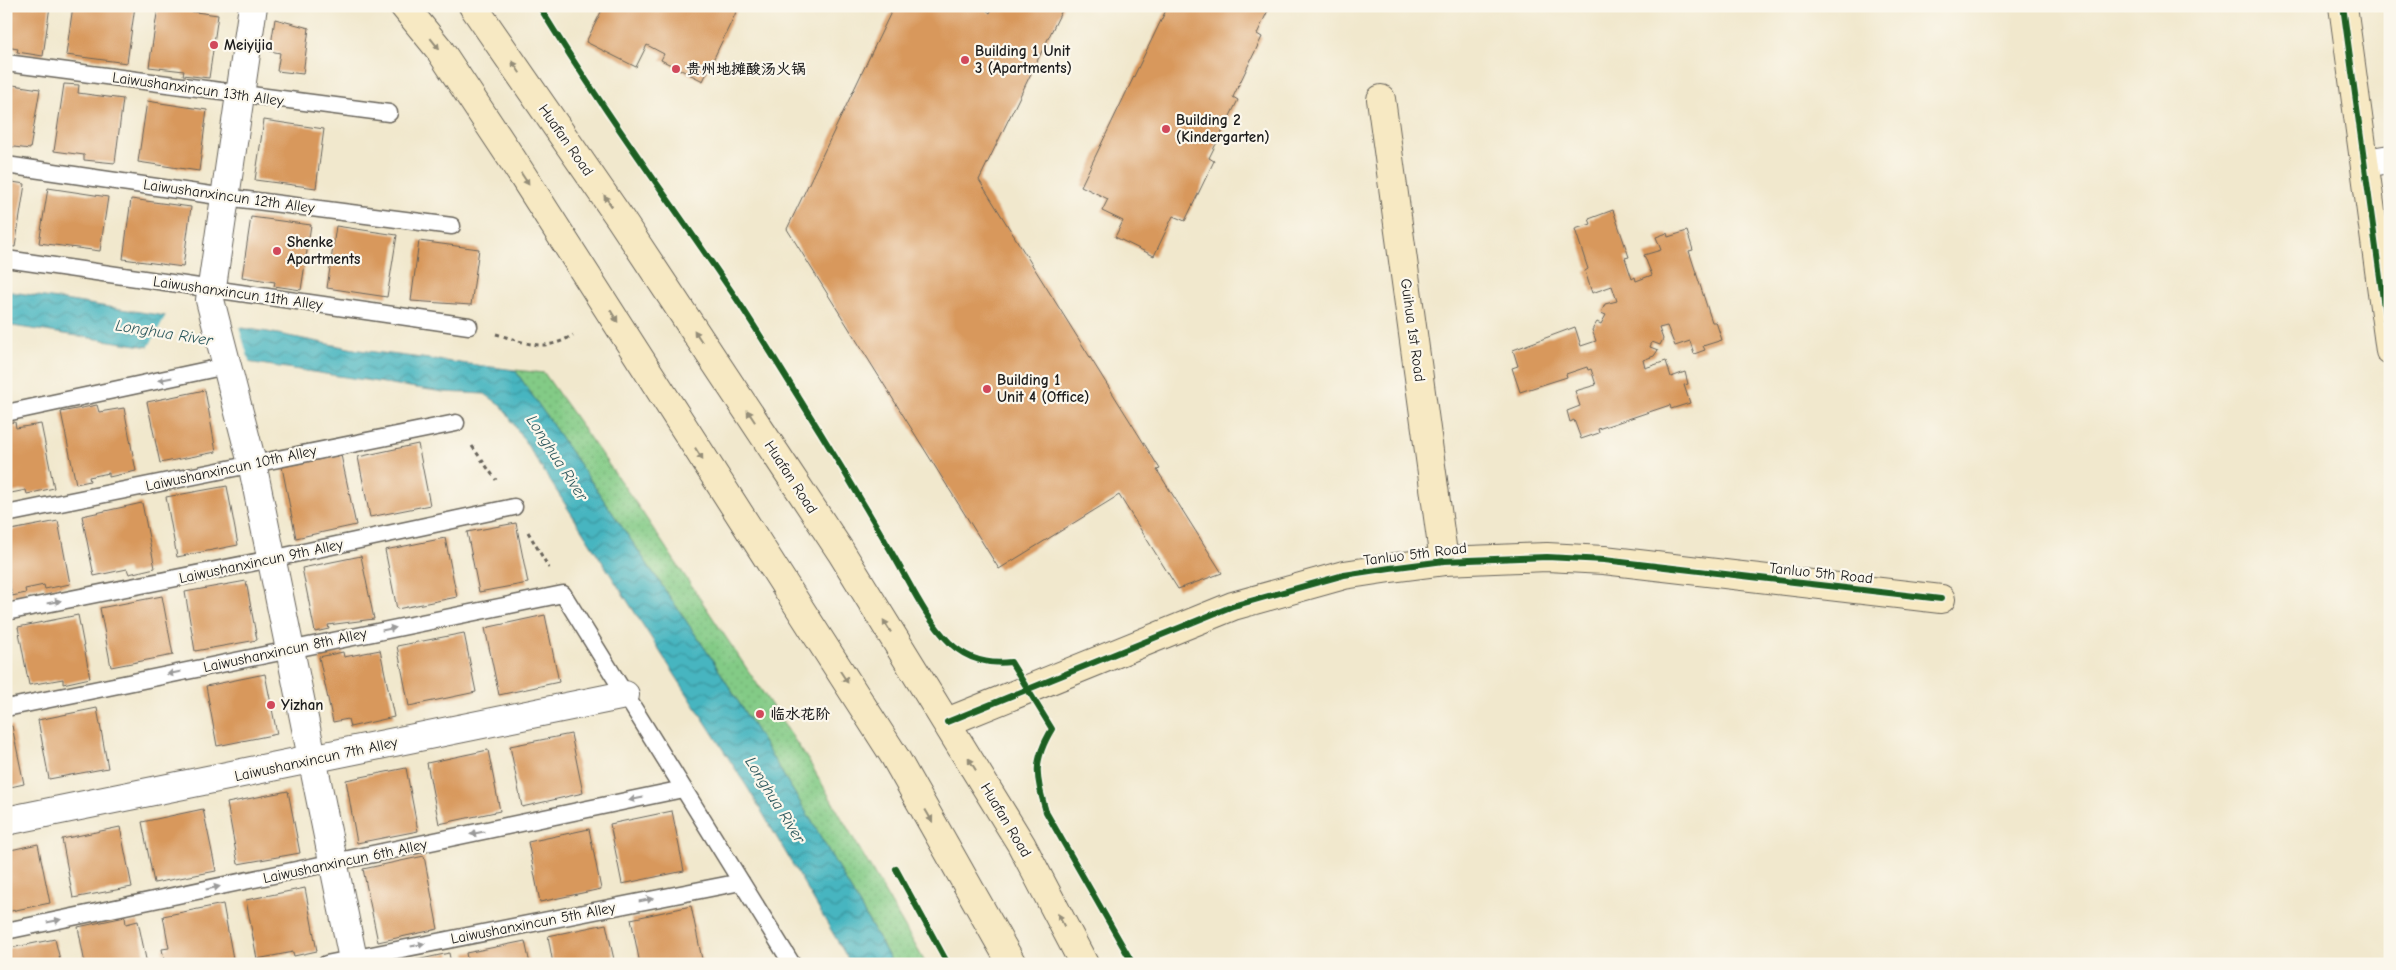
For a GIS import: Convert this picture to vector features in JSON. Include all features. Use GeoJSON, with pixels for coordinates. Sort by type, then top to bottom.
{"type":"FeatureCollection","features":[{"type":"Feature","properties":{"kind":"main road"},"geometry":{"type":"LineString","coordinates":[[404,6],[438,49],[538,198],[712,474],[890,749],[1012,964]]}},
{"type":"Feature","properties":{"kind":"main road"},"geometry":{"type":"LineString","coordinates":[[2343,6],[2377,161],[2390,351]]}},
{"type":"Feature","properties":{"kind":"main road","name":"Huafan Road"},"geometry":{"type":"LineString","coordinates":[[477,9],[620,217],[825,528],[1021,844],[1084,964]]}},
{"type":"Feature","properties":{"kind":"main road","name":"Guihua 1st Road"},"geometry":{"type":"LineString","coordinates":[[1381,99],[1444,561]]}},
{"type":"Feature","properties":{"kind":"main road","name":"Tanluo 5th Road"},"geometry":{"type":"LineString","coordinates":[[947,722],[1233,606],[1344,575],[1444,561],[1547,557],[1604,560],[1941,599]]}},
{"type":"Feature","properties":{"kind":"street"},"geometry":{"type":"LineString","coordinates":[[252,6],[210,300],[222,369],[252,463],[353,961]]}},
{"type":"Feature","properties":{"kind":"street","name":"Laiwushanxincun 7th Alley"},"geometry":{"type":"LineString","coordinates":[[6,821],[312,760],[625,694]]}},
{"type":"Feature","properties":{"kind":"lane","name":"Laiwushanxincun 13th Alley"},"geometry":{"type":"LineString","coordinates":[[6,63],[389,113]]}},
{"type":"Feature","properties":{"kind":"lane","name":"Laiwushanxincun 12th Alley"},"geometry":{"type":"LineString","coordinates":[[6,164],[225,197],[452,226]]}},
{"type":"Feature","properties":{"kind":"lane","name":"Laiwushanxincun 11th Alley"},"geometry":{"type":"LineString","coordinates":[[6,259],[469,326]]}},
{"type":"Feature","properties":{"kind":"lane"},"geometry":{"type":"LineString","coordinates":[[6,413],[222,369]]}},
{"type":"Feature","properties":{"kind":"lane","name":"Laiwushanxincun 10th Alley"},"geometry":{"type":"LineString","coordinates":[[6,514],[456,423]]}},
{"type":"Feature","properties":{"kind":"lane","name":"Laiwushanxincun 9th Alley"},"geometry":{"type":"LineString","coordinates":[[6,612],[271,559],[514,507]]}},
{"type":"Feature","properties":{"kind":"lane","name":"Laiwushanxincun 8th Alley"},"geometry":{"type":"LineString","coordinates":[[6,708],[290,648],[563,594],[625,694]]}},
{"type":"Feature","properties":{"kind":"lane"},"geometry":{"type":"LineString","coordinates":[[625,694],[792,964]]}},
{"type":"Feature","properties":{"kind":"lane","name":"Laiwushanxincun 6th Alley"},"geometry":{"type":"LineString","coordinates":[[6,931],[333,864],[683,789]]}},
{"type":"Feature","properties":{"kind":"lane","name":"Laiwushanxincun 5th Alley"},"geometry":{"type":"LineString","coordinates":[[326,964],[353,961],[741,882]]}},
{"type":"Feature","properties":{"kind":"path"},"geometry":{"type":"LineString","coordinates":[[469,326],[540,346],[560,343],[573,334]]}},
{"type":"Feature","properties":{"kind":"green space"},"geometry":{"type":"Polygon","coordinates":[[[515,370],[544,373],[640,509],[810,763],[926,964],[893,964],[811,820],[712,659],[515,370]]]}},
{"type":"Feature","properties":{"kind":"water","name":"Longhua River"},"geometry":{"type":"Polygon","coordinates":[[[6,291],[268,332],[359,350],[515,370],[712,659],[811,820],[893,964],[851,964],[749,790],[502,406],[485,394],[443,392],[6,325],[6,291]]]}},
{"type":"Feature","properties":{"kind":"pier"},"geometry":{"type":"Polygon","coordinates":[[[167,313],[238,324],[250,364],[147,350],[167,313]]]}},
{"type":"Feature","properties":{"kind":"building"},"geometry":{"type":"Polygon","coordinates":[[[6,6],[50,6],[43,56],[17,52],[18,49],[6,47],[6,6]]]}},
{"type":"Feature","properties":{"kind":"building"},"geometry":{"type":"Polygon","coordinates":[[[73,6],[135,6],[127,63],[66,55],[73,6]]]}},
{"type":"Feature","properties":{"kind":"building"},"geometry":{"type":"Polygon","coordinates":[[[604,6],[739,6],[703,81],[661,60],[664,54],[647,45],[636,67],[586,42],[604,6]]]}},
{"type":"Feature","properties":{"kind":"building"},"geometry":{"type":"Polygon","coordinates":[[[894,6],[981,6],[990,13],[993,6],[1064,6],[979,180],[1160,469],[1157,470],[1222,573],[1178,589],[1119,495],[999,569],[787,229],[894,6]]]}},
{"type":"Feature","properties":{"kind":"building","name":"Building 2 (Kindergarten)"},"geometry":{"type":"Polygon","coordinates":[[[1168,6],[1270,6],[1257,34],[1262,37],[1233,97],[1238,100],[1209,158],[1214,161],[1185,221],[1173,216],[1154,256],[1115,237],[1123,221],[1102,211],[1108,199],[1081,186],[1168,6]]]}},
{"type":"Feature","properties":{"kind":"building"},"geometry":{"type":"Polygon","coordinates":[[[158,7],[218,15],[209,78],[183,75],[184,71],[149,67],[158,7]]]}},
{"type":"Feature","properties":{"kind":"building"},"geometry":{"type":"Polygon","coordinates":[[[275,19],[309,28],[303,74],[277,71],[280,53],[270,51],[275,19]]]}},
{"type":"Feature","properties":{"kind":"building"},"geometry":{"type":"Polygon","coordinates":[[[6,84],[40,89],[30,149],[6,146],[6,84]]]}},
{"type":"Feature","properties":{"kind":"building"},"geometry":{"type":"Polygon","coordinates":[[[64,84],[79,85],[78,93],[123,99],[115,163],[84,160],[84,155],[54,151],[64,84]]]}},
{"type":"Feature","properties":{"kind":"building"},"geometry":{"type":"Polygon","coordinates":[[[147,101],[207,110],[199,171],[138,162],[147,101]]]}},
{"type":"Feature","properties":{"kind":"building"},"geometry":{"type":"Polygon","coordinates":[[[264,120],[324,129],[316,188],[255,180],[264,120]]]}},
{"type":"Feature","properties":{"kind":"building"},"geometry":{"type":"Polygon","coordinates":[[[6,181],[25,184],[15,247],[6,246],[6,181]]]}},
{"type":"Feature","properties":{"kind":"building"},"geometry":{"type":"Polygon","coordinates":[[[48,188],[108,197],[100,251],[39,243],[48,188]]]}},
{"type":"Feature","properties":{"kind":"building"},"geometry":{"type":"Polygon","coordinates":[[[131,199],[191,207],[183,267],[123,259],[131,199]]]}},
{"type":"Feature","properties":{"kind":"building"},"geometry":{"type":"Polygon","coordinates":[[[1613,210],[1629,257],[1625,258],[1632,279],[1635,277],[1636,281],[1652,275],[1644,255],[1661,250],[1656,237],[1667,233],[1668,237],[1687,231],[1693,250],[1689,251],[1712,322],[1716,322],[1722,340],[1703,346],[1705,350],[1694,354],[1690,341],[1675,346],[1667,326],[1659,328],[1663,339],[1660,345],[1652,342],[1650,347],[1658,350],[1654,356],[1643,360],[1645,368],[1666,361],[1671,377],[1685,372],[1688,384],[1684,385],[1690,403],[1671,409],[1670,405],[1598,429],[1599,433],[1581,439],[1574,420],[1570,422],[1567,411],[1580,406],[1575,391],[1596,385],[1591,369],[1588,370],[1587,367],[1566,374],[1567,377],[1520,392],[1512,368],[1518,366],[1513,350],[1575,327],[1581,346],[1596,341],[1592,330],[1597,322],[1601,324],[1606,315],[1601,313],[1605,304],[1617,301],[1612,286],[1592,293],[1585,271],[1588,269],[1575,229],[1591,224],[1589,219],[1613,210]]]}},
{"type":"Feature","properties":{"kind":"building","name":"Shenke Apartments"},"geometry":{"type":"Polygon","coordinates":[[[251,217],[311,225],[301,290],[274,286],[275,282],[242,277],[251,217]]]}},
{"type":"Feature","properties":{"kind":"building"},"geometry":{"type":"Polygon","coordinates":[[[336,226],[397,235],[387,297],[327,288],[336,226]]]}},
{"type":"Feature","properties":{"kind":"building"},"geometry":{"type":"Polygon","coordinates":[[[419,241],[479,249],[471,305],[411,301],[419,241]]]}},
{"type":"Feature","properties":{"kind":"building"},"geometry":{"type":"Polygon","coordinates":[[[205,390],[216,452],[160,463],[147,402],[205,390]]]}},
{"type":"Feature","properties":{"kind":"building"},"geometry":{"type":"Polygon","coordinates":[[[97,405],[99,412],[124,408],[136,471],[109,477],[109,473],[89,477],[90,481],[76,484],[61,412],[97,405]]]}},
{"type":"Feature","properties":{"kind":"building"},"geometry":{"type":"Polygon","coordinates":[[[15,422],[16,428],[41,424],[54,488],[27,494],[26,490],[6,494],[6,423],[15,422]]]}},
{"type":"Feature","properties":{"kind":"building"},"geometry":{"type":"Polygon","coordinates":[[[418,444],[430,505],[370,517],[358,457],[418,444]]]}},
{"type":"Feature","properties":{"kind":"building"},"geometry":{"type":"Polygon","coordinates":[[[341,455],[356,525],[296,538],[282,467],[341,455]]]}},
{"type":"Feature","properties":{"kind":"building"},"geometry":{"type":"Polygon","coordinates":[[[227,486],[238,545],[177,557],[166,497],[227,486]]]}},
{"type":"Feature","properties":{"kind":"building"},"geometry":{"type":"Polygon","coordinates":[[[142,503],[155,568],[129,574],[127,569],[94,576],[82,516],[142,503]]]}},
{"type":"Feature","properties":{"kind":"building"},"geometry":{"type":"Polygon","coordinates":[[[58,521],[70,584],[45,589],[44,585],[25,589],[26,593],[12,596],[6,569],[6,531],[58,521]]]}},
{"type":"Feature","properties":{"kind":"building"},"geometry":{"type":"Polygon","coordinates":[[[516,523],[528,583],[479,592],[467,532],[516,523]]]}},
{"type":"Feature","properties":{"kind":"building"},"geometry":{"type":"Polygon","coordinates":[[[445,538],[457,597],[397,609],[385,550],[445,538]]]}},
{"type":"Feature","properties":{"kind":"building"},"geometry":{"type":"Polygon","coordinates":[[[361,556],[374,619],[328,625],[329,629],[315,632],[302,568],[361,556]]]}},
{"type":"Feature","properties":{"kind":"building"},"geometry":{"type":"Polygon","coordinates":[[[246,581],[257,640],[195,651],[185,592],[246,581]]]}},
{"type":"Feature","properties":{"kind":"building"},"geometry":{"type":"Polygon","coordinates":[[[162,596],[173,655],[111,667],[100,608],[162,596]]]}},
{"type":"Feature","properties":{"kind":"building"},"geometry":{"type":"Polygon","coordinates":[[[78,615],[90,678],[63,684],[63,679],[29,685],[18,627],[78,615]]]}},
{"type":"Feature","properties":{"kind":"building"},"geometry":{"type":"Polygon","coordinates":[[[545,615],[559,682],[499,695],[485,628],[545,615]]]}},
{"type":"Feature","properties":{"kind":"building"},"geometry":{"type":"Polygon","coordinates":[[[464,633],[476,692],[409,706],[397,646],[464,633]]]}},
{"type":"Feature","properties":{"kind":"building"},"geometry":{"type":"Polygon","coordinates":[[[380,650],[394,717],[350,727],[348,719],[333,722],[319,657],[343,652],[344,657],[380,650]]]}},
{"type":"Feature","properties":{"kind":"building"},"geometry":{"type":"Polygon","coordinates":[[[265,674],[277,734],[217,746],[206,686],[265,674]]]}},
{"type":"Feature","properties":{"kind":"building"},"geometry":{"type":"Polygon","coordinates":[[[97,708],[108,768],[49,779],[38,720],[97,708]]]}},
{"type":"Feature","properties":{"kind":"building"},"geometry":{"type":"Polygon","coordinates":[[[12,726],[24,784],[6,788],[6,727],[12,726]]]}},
{"type":"Feature","properties":{"kind":"building"},"geometry":{"type":"Polygon","coordinates":[[[571,734],[583,793],[522,807],[510,746],[571,734]]]}},
{"type":"Feature","properties":{"kind":"building"},"geometry":{"type":"Polygon","coordinates":[[[488,750],[500,811],[439,824],[427,763],[488,750]]]}},
{"type":"Feature","properties":{"kind":"building"},"geometry":{"type":"Polygon","coordinates":[[[406,768],[418,831],[357,843],[346,780],[406,768]]]}},
{"type":"Feature","properties":{"kind":"building"},"geometry":{"type":"Polygon","coordinates":[[[288,791],[300,853],[238,864],[227,803],[288,791]]]}},
{"type":"Feature","properties":{"kind":"building"},"geometry":{"type":"Polygon","coordinates":[[[203,809],[216,871],[154,883],[142,822],[203,809]]]}},
{"type":"Feature","properties":{"kind":"building"},"geometry":{"type":"Polygon","coordinates":[[[672,811],[684,871],[622,884],[610,824],[672,811]]]}},
{"type":"Feature","properties":{"kind":"building"},"geometry":{"type":"Polygon","coordinates":[[[120,827],[132,887],[73,898],[62,839],[120,827]]]}},
{"type":"Feature","properties":{"kind":"building"},"geometry":{"type":"Polygon","coordinates":[[[589,829],[601,889],[540,902],[528,842],[589,829]]]}},
{"type":"Feature","properties":{"kind":"building"},"geometry":{"type":"Polygon","coordinates":[[[38,844],[50,903],[6,912],[6,851],[38,844]]]}},
{"type":"Feature","properties":{"kind":"building"},"geometry":{"type":"Polygon","coordinates":[[[424,856],[438,929],[378,942],[363,869],[424,856]]]}},
{"type":"Feature","properties":{"kind":"building"},"geometry":{"type":"Polygon","coordinates":[[[305,888],[317,951],[294,956],[293,952],[257,959],[246,900],[305,888]]]}},
{"type":"Feature","properties":{"kind":"building"},"geometry":{"type":"Polygon","coordinates":[[[223,904],[234,964],[165,964],[162,949],[169,948],[163,916],[223,904]]]}},
{"type":"Feature","properties":{"kind":"building"},"geometry":{"type":"Polygon","coordinates":[[[691,906],[703,964],[640,964],[631,919],[691,906]]]}},
{"type":"Feature","properties":{"kind":"building"},"geometry":{"type":"Polygon","coordinates":[[[125,917],[126,924],[138,921],[147,964],[85,964],[78,927],[125,917]]]}},
{"type":"Feature","properties":{"kind":"building"},"geometry":{"type":"Polygon","coordinates":[[[606,924],[615,964],[553,964],[548,936],[606,924]]]}},
{"type":"Feature","properties":{"kind":"building"},"geometry":{"type":"Polygon","coordinates":[[[55,939],[61,964],[6,964],[6,949],[55,939]]]}},
{"type":"Feature","properties":{"kind":"building"},"geometry":{"type":"Polygon","coordinates":[[[525,941],[530,964],[468,964],[466,953],[525,941]]]}},
{"type":"Feature","properties":{"kind":"building"},"geometry":{"type":"Polygon","coordinates":[[[449,953],[451,964],[403,964],[403,963],[449,953]]]}},
{"type":"Feature","properties":{"kind":"cycle path"},"geometry":{"type":"LineString","coordinates":[[539,6],[611,117],[736,298],[849,479],[934,624],[950,643],[971,657],[987,662],[1011,662],[1052,729],[1041,751],[1038,769],[1038,779],[1046,812],[1133,964]]}},
{"type":"Feature","properties":{"kind":"cycle path"},"geometry":{"type":"LineString","coordinates":[[2343,6],[2390,351]]}},
{"type":"Feature","properties":{"kind":"cycle path"},"geometry":{"type":"LineString","coordinates":[[947,722],[1233,606],[1344,575],[1444,561],[1547,557],[1604,560],[1941,599]]}},
{"type":"Feature","properties":{"kind":"cycle path"},"geometry":{"type":"LineString","coordinates":[[896,869],[948,964]]}},
{"type":"Feature","properties":{"kind":"place","name":"Meiyijia"},"geometry":{"type":"Point","coordinates":[214,45]}},
{"type":"Feature","properties":{"kind":"place","name":"Building 1 Unit 3 (Apartments)"},"geometry":{"type":"Point","coordinates":[965,60]}},
{"type":"Feature","properties":{"kind":"place","name":"贵州地摊酸汤火锅"},"geometry":{"type":"Point","coordinates":[676,69]}},
{"type":"Feature","properties":{"kind":"place","name":"Building 2 (Kindergarten)"},"geometry":{"type":"Point","coordinates":[1166,129]}},
{"type":"Feature","properties":{"kind":"place","name":"Shenke Apartments"},"geometry":{"type":"Point","coordinates":[277,251]}},
{"type":"Feature","properties":{"kind":"place","name":"Building 1 Unit 4 (Office)"},"geometry":{"type":"Point","coordinates":[987,389]}},
{"type":"Feature","properties":{"kind":"place","name":"Yizhan"},"geometry":{"type":"Point","coordinates":[271,705]}},
{"type":"Feature","properties":{"kind":"place","name":"临水花阶"},"geometry":{"type":"Point","coordinates":[760,714]}}]}
